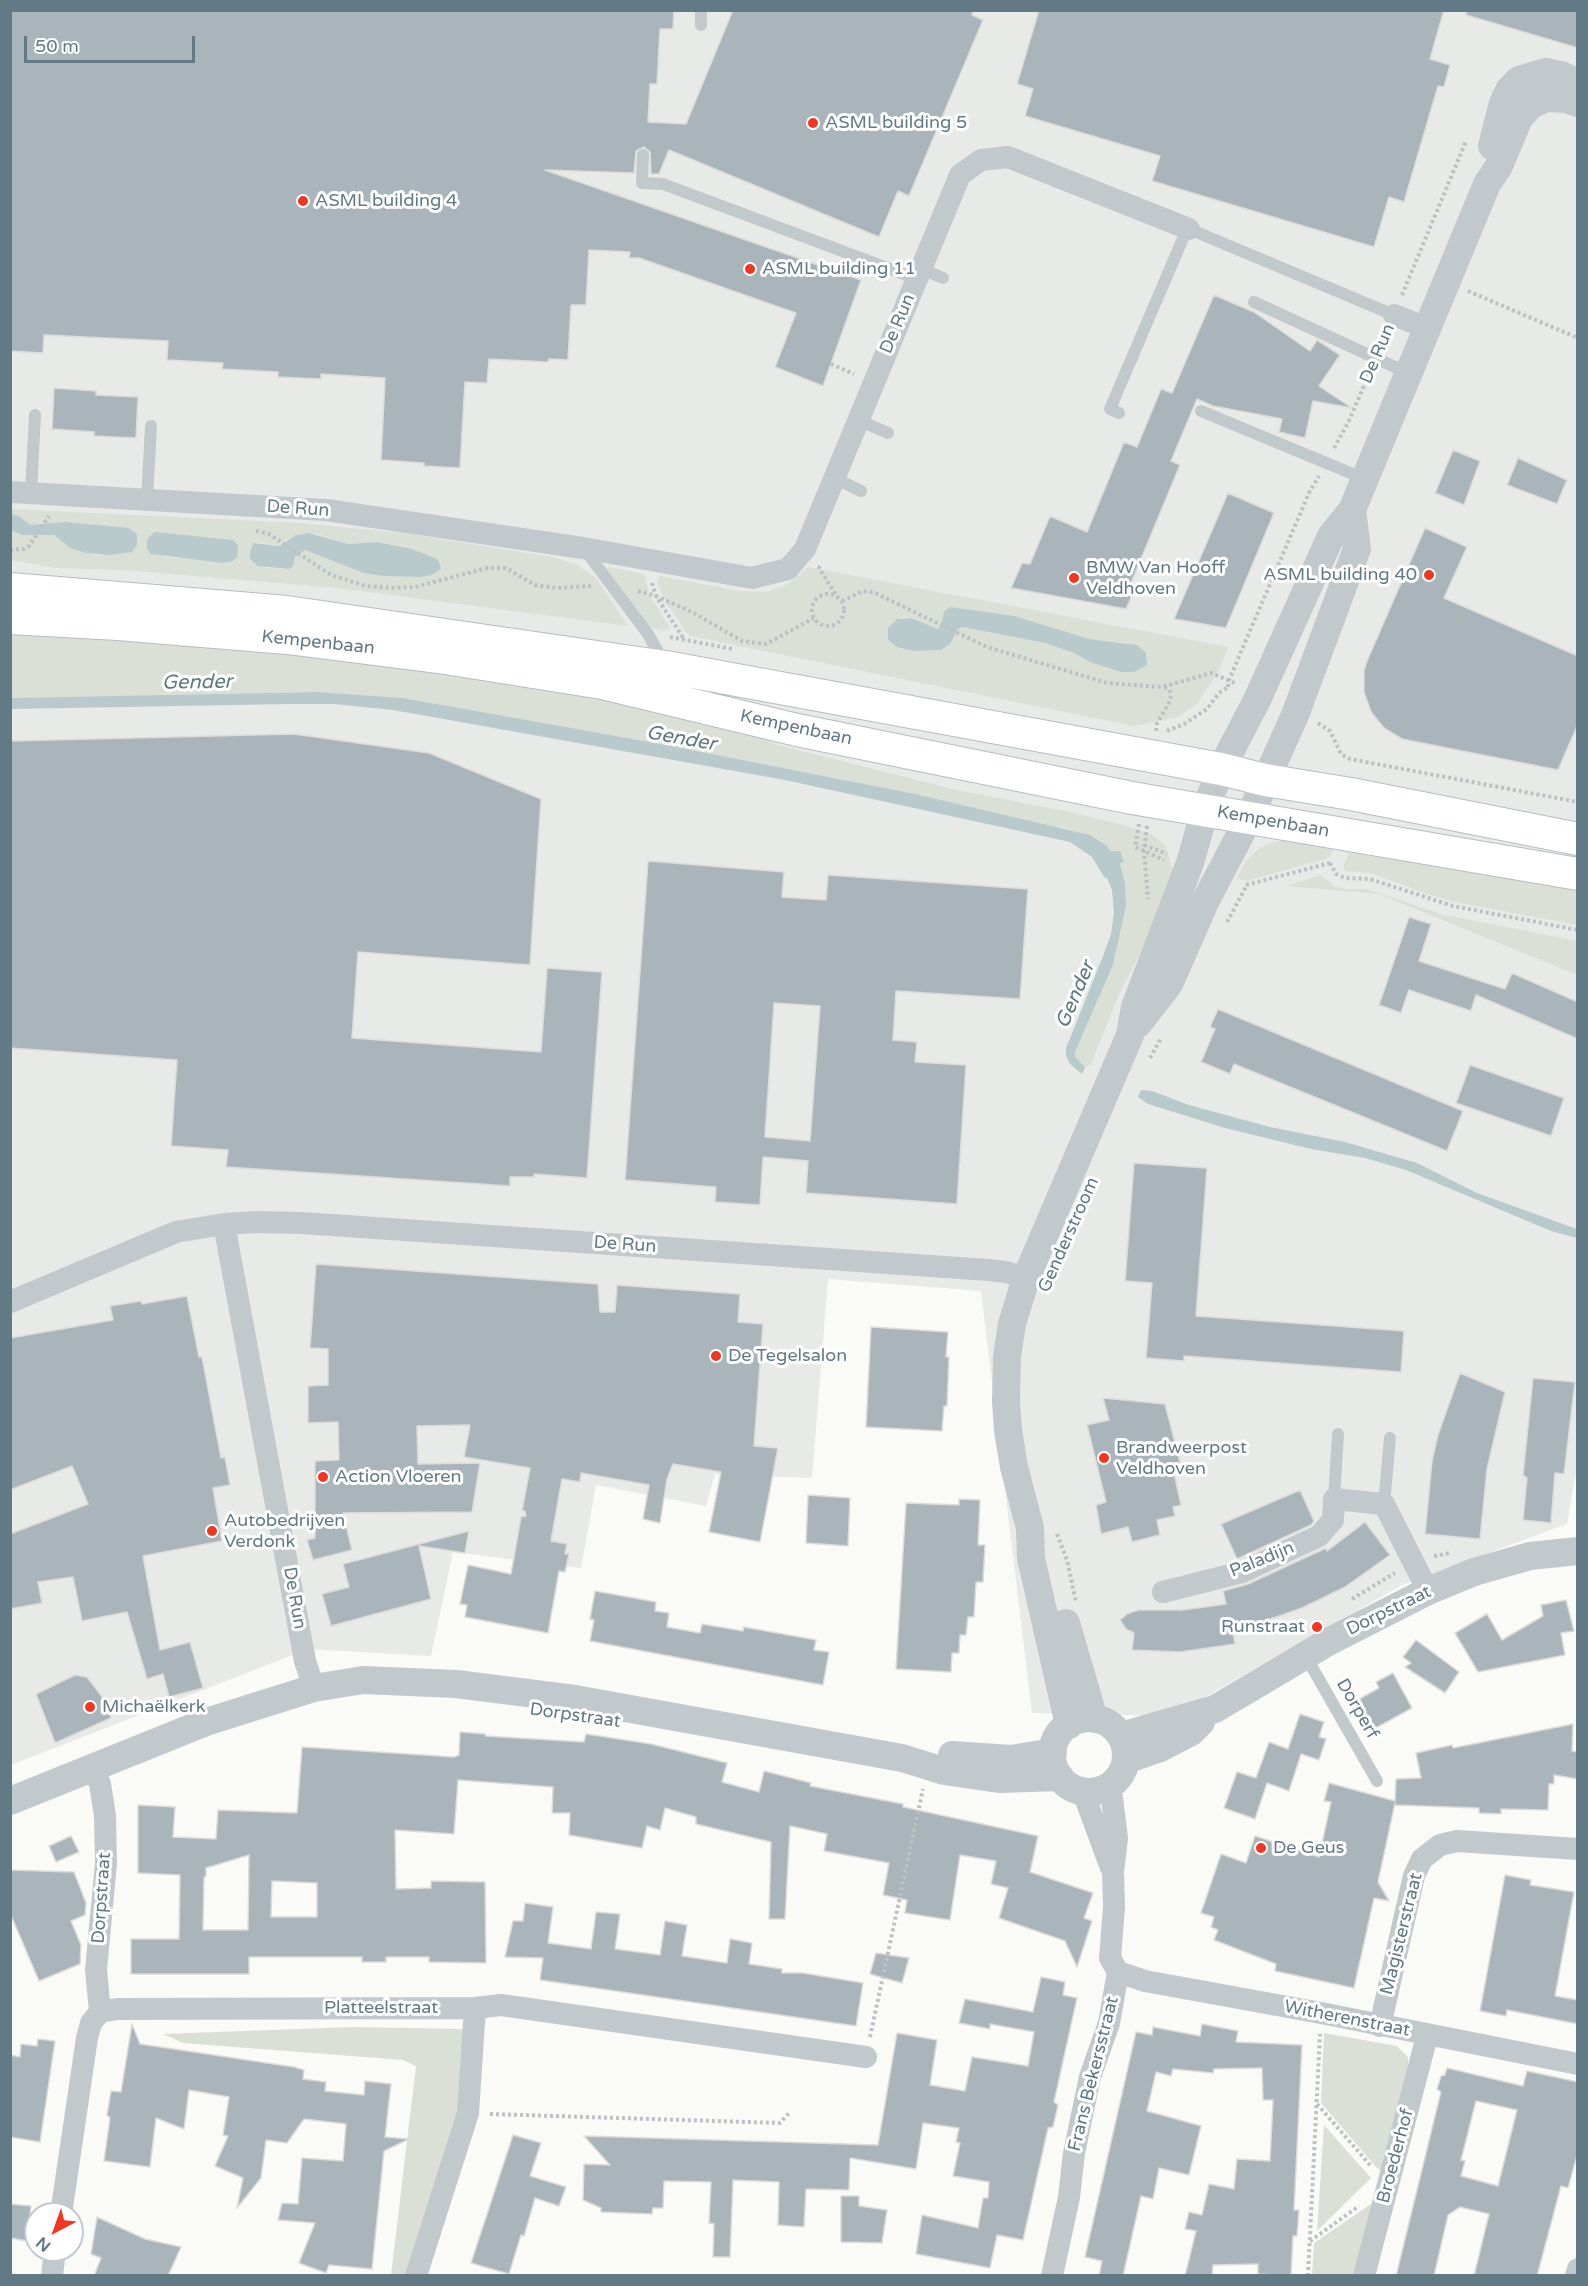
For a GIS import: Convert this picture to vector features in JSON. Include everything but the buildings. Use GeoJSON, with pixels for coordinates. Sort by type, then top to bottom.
{"type":"FeatureCollection","features":[{"type":"Feature","properties":{"kind":"main road","name":"Kempenbaan"},"geometry":{"type":"LineString","coordinates":[[10,589],[287,612],[666,667],[1265,780],[1352,794],[1578,839]]}},
{"type":"Feature","properties":{"kind":"main road","name":"Kempenbaan"},"geometry":{"type":"LineString","coordinates":[[10,618],[276,637],[456,660],[602,683],[797,730],[1120,795],[1578,874]]}},
{"type":"Feature","properties":{"kind":"street","name":"De Run"},"geometry":{"type":"LineString","coordinates":[[1486,184],[1488,160],[1503,103],[1509,90],[1519,80],[1546,72],[1561,75],[1578,83]]}},
{"type":"Feature","properties":{"kind":"street","name":"De Run"},"geometry":{"type":"LineString","coordinates":[[1205,810],[1221,770],[1257,700],[1331,536],[1352,510],[1486,184],[1499,166],[1519,118],[1531,105],[1546,98],[1568,99],[1578,103]]}},
{"type":"Feature","properties":{"kind":"street","name":"De Run"},"geometry":{"type":"LineString","coordinates":[[21,492],[326,510],[583,548],[752,578],[788,569],[805,549],[960,175],[981,160],[1008,157],[1188,229]]}},
{"type":"Feature","properties":{"kind":"street","name":"De Run"},"geometry":{"type":"LineString","coordinates":[[1394,315],[1427,328]]}},
{"type":"Feature","properties":{"kind":"street"},"geometry":{"type":"LineString","coordinates":[[1265,780],[1295,715],[1357,549],[1352,510]]}},
{"type":"Feature","properties":{"kind":"street","name":"Genderstroom"},"geometry":{"type":"LineString","coordinates":[[1130,1035],[1169,984],[1206,900],[1249,818],[1265,780]]}},
{"type":"Feature","properties":{"kind":"street","name":"Genderstroom"},"geometry":{"type":"LineString","coordinates":[[1081,1722],[1042,1529],[1014,1467],[1006,1401],[1007,1357],[1012,1324],[1026,1278],[1130,1035],[1135,1007],[1190,863],[1205,810]]}},
{"type":"Feature","properties":{"kind":"street","name":"De Run"},"geometry":{"type":"LineString","coordinates":[[10,1302],[176,1232],[224,1224],[314,1223],[990,1270],[1026,1278]]}},
{"type":"Feature","properties":{"kind":"street","name":"De Run"},"geometry":{"type":"LineString","coordinates":[[224,1224],[304,1658],[314,1688]]}},
{"type":"Feature","properties":{"kind":"street"},"geometry":{"type":"LineString","coordinates":[[1334,1499],[1384,1504],[1428,1591]]}},
{"type":"Feature","properties":{"kind":"street","name":"Paladijn"},"geometry":{"type":"LineString","coordinates":[[1163,1592],[1242,1572],[1319,1536],[1333,1520],[1334,1499]]}},
{"type":"Feature","properties":{"kind":"street","name":"Dorpstraat"},"geometry":{"type":"LineString","coordinates":[[1123,1748],[1215,1708],[1383,1612],[1428,1591],[1474,1572],[1530,1556],[1578,1551]]}},
{"type":"Feature","properties":{"kind":"street","name":"Dorpstraat"},"geometry":{"type":"LineString","coordinates":[[10,1801],[206,1722],[314,1688],[363,1680],[468,1686],[575,1699],[902,1758],[945,1754],[1011,1759],[1076,1777]]}},
{"type":"Feature","properties":{"kind":"street"},"geometry":{"type":"LineString","coordinates":[[1081,1722],[1107,1723],[1123,1748],[1118,1778],[1076,1777],[1058,1737],[1081,1722]]}},
{"type":"Feature","properties":{"kind":"street","name":"Dorpstraat"},"geometry":{"type":"LineString","coordinates":[[93,1768],[100,1785],[105,1816],[106,1863],[96,1970],[100,2012]]}},
{"type":"Feature","properties":{"kind":"street","name":"Frans Bekersstraat"},"geometry":{"type":"LineString","coordinates":[[1052,2276],[1069,2197],[1074,2152],[1090,2077],[1109,2024],[1118,1972],[1110,1958],[1114,1907],[1113,1872],[1076,1777]]}},
{"type":"Feature","properties":{"kind":"street","name":"Magisterstraat"},"geometry":{"type":"LineString","coordinates":[[1380,2026],[1414,1876],[1422,1858],[1440,1845],[1457,1841],[1578,1849]]}},
{"type":"Feature","properties":{"kind":"street","name":"Witherenstraat"},"geometry":{"type":"LineString","coordinates":[[1118,1972],[1145,1981],[1578,2064]]}},
{"type":"Feature","properties":{"kind":"street","name":"Platteelstraat"},"geometry":{"type":"LineString","coordinates":[[100,2012],[117,2009],[475,2008],[501,2005],[866,2057]]}},
{"type":"Feature","properties":{"kind":"street"},"geometry":{"type":"LineString","coordinates":[[416,2276],[468,2113],[475,2008]]}},
{"type":"Feature","properties":{"kind":"street"},"geometry":{"type":"LineString","coordinates":[[63,2202],[87,2038],[91,2023],[100,2012]]}},
{"type":"Feature","properties":{"kind":"street","name":"Broederhof"},"geometry":{"type":"LineString","coordinates":[[1364,2276],[1427,2036]]}},
{"type":"Feature","properties":{"kind":"street"},"geometry":{"type":"LineString","coordinates":[[1576,2276],[1578,2269]]}},
{"type":"Feature","properties":{"kind":"lane"},"geometry":{"type":"LineString","coordinates":[[701,10],[701,25]]}},
{"type":"Feature","properties":{"kind":"lane"},"geometry":{"type":"LineString","coordinates":[[643,155],[642,183],[663,184],[919,274],[944,279]]}},
{"type":"Feature","properties":{"kind":"lane"},"geometry":{"type":"LineString","coordinates":[[1119,413],[1110,409],[1188,229],[1394,315]]}},
{"type":"Feature","properties":{"kind":"lane"},"geometry":{"type":"LineString","coordinates":[[1254,302],[1408,373]]}},
{"type":"Feature","properties":{"kind":"lane"},"geometry":{"type":"LineString","coordinates":[[1201,411],[1365,479]]}},
{"type":"Feature","properties":{"kind":"lane"},"geometry":{"type":"LineString","coordinates":[[21,492],[35,416]]}},
{"type":"Feature","properties":{"kind":"lane"},"geometry":{"type":"LineString","coordinates":[[858,420],[888,433]]}},
{"type":"Feature","properties":{"kind":"lane"},"geometry":{"type":"LineString","coordinates":[[147,499],[151,426]]}},
{"type":"Feature","properties":{"kind":"lane"},"geometry":{"type":"LineString","coordinates":[[834,478],[861,491]]}},
{"type":"Feature","properties":{"kind":"lane"},"geometry":{"type":"LineString","coordinates":[[583,548],[648,634],[666,667]]}},
{"type":"Feature","properties":{"kind":"lane","name":"Paladijn"},"geometry":{"type":"LineString","coordinates":[[1334,1499],[1338,1434]]}},
{"type":"Feature","properties":{"kind":"lane"},"geometry":{"type":"LineString","coordinates":[[1384,1504],[1390,1438]]}},
{"type":"Feature","properties":{"kind":"lane","name":"Dorperf"},"geometry":{"type":"LineString","coordinates":[[1305,1655],[1377,1781]]}},
{"type":"Feature","properties":{"kind":"path","name":"De Run"},"geometry":{"type":"LineString","coordinates":[[1394,315],[1469,134]]}},
{"type":"Feature","properties":{"kind":"path"},"geometry":{"type":"LineString","coordinates":[[1446,282],[1578,338]]}},
{"type":"Feature","properties":{"kind":"path","name":"De Run"},"geometry":{"type":"LineString","coordinates":[[1165,732],[1184,724],[1207,709],[1219,693],[1228,687],[1309,493],[1348,423],[1376,357]]}},
{"type":"Feature","properties":{"kind":"path"},"geometry":{"type":"LineString","coordinates":[[10,550],[24,549],[46,520]]}},
{"type":"Feature","properties":{"kind":"path"},"geometry":{"type":"LineString","coordinates":[[284,543],[331,575],[374,587],[415,587],[487,568],[506,568],[535,585],[557,588],[628,588],[656,596],[692,612],[742,641],[755,643],[766,644],[814,618]]}},
{"type":"Feature","properties":{"kind":"path"},"geometry":{"type":"LineString","coordinates":[[823,558],[819,568],[836,596],[842,601],[844,612],[840,621],[831,626],[821,625],[814,618],[811,610],[813,601],[819,595],[828,593],[836,596]]}},
{"type":"Feature","properties":{"kind":"path"},"geometry":{"type":"LineString","coordinates":[[651,561],[652,582],[656,596],[684,639]]}},
{"type":"Feature","properties":{"kind":"path"},"geometry":{"type":"LineString","coordinates":[[842,601],[863,591],[873,592],[987,647],[1107,683],[1169,689],[1170,701],[1157,723]]}},
{"type":"Feature","properties":{"kind":"path"},"geometry":{"type":"LineString","coordinates":[[1162,687],[1211,673],[1229,680]]}},
{"type":"Feature","properties":{"kind":"path"},"geometry":{"type":"LineString","coordinates":[[1360,762],[1578,802]]}},
{"type":"Feature","properties":{"kind":"path","name":"Kempenbaan"},"geometry":{"type":"LineString","coordinates":[[1226,924],[1247,885],[1330,863],[1336,874],[1344,878],[1370,879],[1453,906],[1578,930]]}},
{"type":"Feature","properties":{"kind":"path"},"geometry":{"type":"LineString","coordinates":[[1149,1061],[1163,1035]]}},
{"type":"Feature","properties":{"kind":"path"},"geometry":{"type":"LineString","coordinates":[[1042,1529],[1067,1560],[1077,1605]]}},
{"type":"Feature","properties":{"kind":"path"},"geometry":{"type":"LineString","coordinates":[[866,2057],[925,1780]]}},
{"type":"Feature","properties":{"kind":"path"},"geometry":{"type":"LineString","coordinates":[[1308,2276],[1321,2013]]}},
{"type":"Feature","properties":{"kind":"path"},"geometry":{"type":"LineString","coordinates":[[1310,2241],[1388,2185],[1316,2103]]}},
{"type":"Feature","properties":{"kind":"path"},"geometry":{"type":"LineString","coordinates":[[468,2113],[780,2123],[790,2112]]}},
{"type":"Feature","properties":{"kind":"shaded area"},"geometry":{"type":"Polygon","coordinates":[[[11,11],[1577,11],[1578,1461],[1567,1524],[1402,1585],[1172,1716],[1032,1713],[981,1291],[828,1279],[812,1478],[715,1474],[706,1506],[596,1485],[581,1568],[453,1552],[431,1656],[308,1649],[11,1765],[11,11]]]}},
{"type":"Feature","properties":{"kind":"shaded area"},"geometry":{"type":"Polygon","coordinates":[[[10,509],[301,523],[403,533],[553,557],[576,564],[597,579],[628,626],[337,588],[122,570],[56,568],[11,560],[11,530],[22,535],[54,535],[70,548],[96,555],[132,552],[134,530],[65,522],[30,525],[19,516],[11,514],[10,509]],[[155,532],[164,556],[173,558],[193,558],[233,540],[181,536],[155,532]],[[300,533],[280,546],[256,542],[266,568],[289,569],[293,567],[295,557],[305,550],[364,573],[383,576],[421,577],[432,575],[441,569],[440,564],[433,557],[400,546],[377,542],[349,544],[316,534],[300,533]]]}},
{"type":"Feature","properties":{"kind":"shaded area"},"geometry":{"type":"Polygon","coordinates":[[[10,514],[19,516],[30,525],[65,522],[129,528],[137,534],[137,545],[132,552],[110,555],[86,553],[70,548],[54,535],[22,535],[11,530],[10,514]]]}},
{"type":"Feature","properties":{"kind":"shaded area"},"geometry":{"type":"Polygon","coordinates":[[[155,532],[233,540],[238,545],[237,557],[233,561],[223,563],[151,554],[147,549],[147,542],[155,532]]]}},
{"type":"Feature","properties":{"kind":"shaded area"},"geometry":{"type":"Polygon","coordinates":[[[308,533],[349,544],[377,542],[412,549],[437,559],[441,569],[432,575],[421,577],[383,576],[364,573],[305,550],[295,557],[293,567],[289,569],[258,566],[250,559],[253,543],[280,546],[296,535],[308,533]]]}},
{"type":"Feature","properties":{"kind":"shaded area"},"geometry":{"type":"Polygon","coordinates":[[[609,567],[644,574],[650,596],[670,628],[663,630],[651,628],[607,569],[609,567]]]}},
{"type":"Feature","properties":{"kind":"shaded area"},"geometry":{"type":"Polygon","coordinates":[[[808,567],[1228,647],[1219,670],[1197,704],[1177,717],[1135,726],[689,636],[667,604],[657,582],[660,576],[739,591],[767,592],[789,583],[808,567]],[[950,607],[945,612],[938,629],[911,618],[901,617],[897,647],[913,651],[950,644],[958,629],[962,627],[1045,643],[1120,672],[1134,672],[1147,664],[1128,643],[1089,639],[1015,616],[950,607]]]}},
{"type":"Feature","properties":{"kind":"shaded area"},"geometry":{"type":"Polygon","coordinates":[[[950,607],[1015,616],[1089,639],[1137,645],[1146,653],[1147,665],[1134,672],[1121,672],[1092,663],[1074,653],[1045,643],[962,627],[958,629],[950,644],[941,650],[913,651],[897,647],[888,640],[888,628],[897,619],[911,618],[938,629],[944,612],[950,607]]]}},
{"type":"Feature","properties":{"kind":"shaded area"},"geometry":{"type":"Polygon","coordinates":[[[10,634],[201,644],[542,685],[736,728],[778,745],[961,791],[1066,811],[1128,826],[1153,835],[1165,845],[1174,874],[1167,902],[1120,992],[1091,1064],[1085,1067],[1075,1057],[1075,1052],[1113,965],[1126,906],[1125,883],[1120,862],[1124,862],[1101,841],[1069,829],[1036,824],[847,780],[403,698],[317,692],[11,698],[10,634]]]}},
{"type":"Feature","properties":{"kind":"shaded area"},"geometry":{"type":"Polygon","coordinates":[[[317,692],[403,698],[666,745],[915,794],[1090,835],[1111,851],[1120,851],[1124,862],[1120,863],[1125,883],[1126,906],[1113,965],[1075,1052],[1075,1057],[1085,1067],[1082,1074],[1069,1063],[1066,1048],[1111,934],[1114,913],[1112,890],[1107,878],[1104,877],[1092,857],[1070,842],[785,780],[393,710],[334,704],[11,709],[11,698],[317,692]]]}},
{"type":"Feature","properties":{"kind":"shaded area"},"geometry":{"type":"Polygon","coordinates":[[[1285,840],[1333,849],[1332,854],[1325,859],[1247,881],[1238,879],[1247,860],[1256,851],[1269,843],[1285,840]]]}},
{"type":"Feature","properties":{"kind":"shaded area"},"geometry":{"type":"Polygon","coordinates":[[[1349,853],[1577,887],[1577,925],[1460,903],[1430,895],[1370,873],[1346,871],[1344,864],[1349,853]]]}},
{"type":"Feature","properties":{"kind":"shaded area"},"geometry":{"type":"Polygon","coordinates":[[[1321,875],[1335,887],[1366,889],[1444,915],[1577,941],[1577,975],[1379,894],[1286,886],[1321,875]]]}},
{"type":"Feature","properties":{"kind":"shaded area"},"geometry":{"type":"Polygon","coordinates":[[[1141,1090],[1152,1091],[1189,1105],[1270,1127],[1345,1142],[1417,1163],[1477,1193],[1577,1229],[1577,1238],[1551,1231],[1406,1170],[1365,1158],[1311,1149],[1225,1128],[1148,1104],[1138,1097],[1141,1090]]]}},
{"type":"Feature","properties":{"kind":"shaded area"},"geometry":{"type":"Polygon","coordinates":[[[354,2027],[464,2029],[464,2092],[407,2275],[391,2275],[416,2066],[403,2060],[183,2043],[163,2034],[354,2027]]]}},
{"type":"Feature","properties":{"kind":"shaded area"},"geometry":{"type":"Polygon","coordinates":[[[1324,2033],[1397,2046],[1408,2057],[1408,2070],[1383,2172],[1376,2167],[1321,2103],[1324,2033]]]}},
{"type":"Feature","properties":{"kind":"shaded area"},"geometry":{"type":"Polygon","coordinates":[[[1324,2125],[1371,2178],[1317,2231],[1324,2125]]]}},
{"type":"Feature","properties":{"kind":"shaded area"},"geometry":{"type":"Polygon","coordinates":[[[1378,2199],[1360,2275],[1312,2276],[1314,2243],[1378,2199]]]}},
{"type":"Feature","properties":{"kind":"place","name":"ASML building 5"},"geometry":{"type":"Point","coordinates":[813,123]}},
{"type":"Feature","properties":{"kind":"place","name":"ASML building 4"},"geometry":{"type":"Point","coordinates":[303,201]}},
{"type":"Feature","properties":{"kind":"place","name":"ASML building 11"},"geometry":{"type":"Point","coordinates":[750,269]}},
{"type":"Feature","properties":{"kind":"place","name":"ASML building 40"},"geometry":{"type":"Point","coordinates":[1429,575]}},
{"type":"Feature","properties":{"kind":"place","name":"BMW Van Hooff Veldhoven"},"geometry":{"type":"Point","coordinates":[1074,578]}},
{"type":"Feature","properties":{"kind":"place","name":"De Tegelsalon"},"geometry":{"type":"Point","coordinates":[716,1356]}},
{"type":"Feature","properties":{"kind":"place","name":"Brandweerpost Veldhoven"},"geometry":{"type":"Point","coordinates":[1104,1458]}},
{"type":"Feature","properties":{"kind":"place","name":"Action Vloeren"},"geometry":{"type":"Point","coordinates":[323,1477]}},
{"type":"Feature","properties":{"kind":"place","name":"Autobedrijven Verdonk"},"geometry":{"type":"Point","coordinates":[212,1531]}},
{"type":"Feature","properties":{"kind":"place","name":"Runstraat"},"geometry":{"type":"Point","coordinates":[1317,1627]}},
{"type":"Feature","properties":{"kind":"place","name":"Michaëlkerk"},"geometry":{"type":"Point","coordinates":[90,1707]}},
{"type":"Feature","properties":{"kind":"place","name":"De Geus"},"geometry":{"type":"Point","coordinates":[1261,1848]}},
{"type":"Feature","properties":{"kind":"water label","name":"Gender"},"geometry":{"type":"Point","coordinates":[197,683]}},
{"type":"Feature","properties":{"kind":"water label","name":"Gender"},"geometry":{"type":"Point","coordinates":[681,739]}},
{"type":"Feature","properties":{"kind":"water label","name":"Gender"},"geometry":{"type":"Point","coordinates":[1076,995]}}]}
